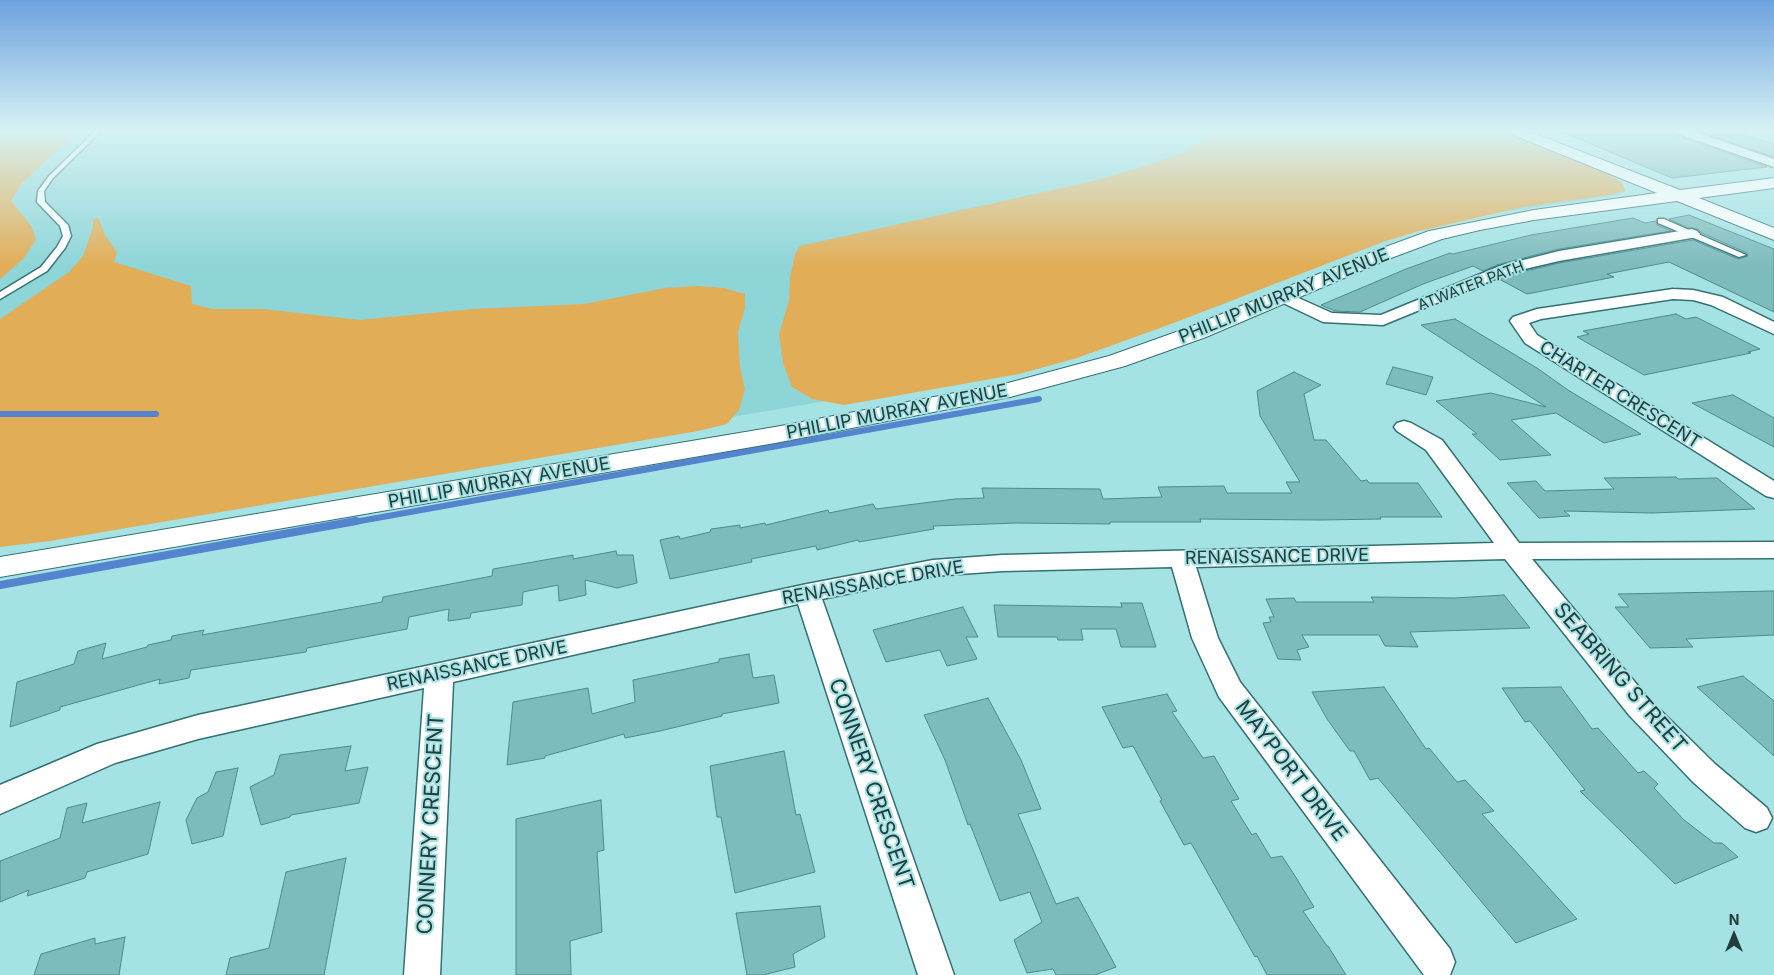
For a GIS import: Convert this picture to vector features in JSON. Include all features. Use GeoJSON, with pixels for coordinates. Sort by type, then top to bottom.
{"type":"FeatureCollection","features":[{"type":"Feature","properties":{"kind":"main road"},"geometry":{"type":"LineString","coordinates":[[1623,176],[1631,181],[1638,189],[1638,194],[1625,204]]}},
{"type":"Feature","properties":{"kind":"main road"},"geometry":{"type":"LineString","coordinates":[[1631,176],[1774,234]]}},
{"type":"Feature","properties":{"kind":"main road","name":"PHILLIP MURRAY AVENUE"},"geometry":{"type":"LineString","coordinates":[[0,567],[582,469],[775,435],[1010,390],[1117,362],[1198,332],[1384,254],[1436,235],[1534,215],[1774,183]]}},
{"type":"Feature","properties":{"kind":"street","name":"ATWATER PATH"},"geometry":{"type":"LineString","coordinates":[[1285,296],[1329,318],[1383,320],[1506,269],[1559,256],[1692,234]]}},
{"type":"Feature","properties":{"kind":"street","name":"CHARTER CRESCENT"},"geometry":{"type":"LineString","coordinates":[[1774,329],[1717,301],[1693,294],[1673,294],[1537,314],[1519,321],[1531,339],[1774,491]]}},
{"type":"Feature","properties":{"kind":"street","name":"SEABRING STREET"},"geometry":{"type":"LineString","coordinates":[[1404,427],[1434,445],[1512,551],[1639,707],[1704,772],[1756,818]]}},
{"type":"Feature","properties":{"kind":"street","name":"RENAISSANCE DRIVE"},"geometry":{"type":"LineString","coordinates":[[0,800],[117,750],[198,727],[807,593],[933,568],[1002,563],[1512,551],[1774,550]]}},
{"type":"Feature","properties":{"kind":"street","name":"MAYPORT DRIVE"},"geometry":{"type":"LineString","coordinates":[[1182,560],[1205,638],[1229,689],[1437,962]]}},
{"type":"Feature","properties":{"kind":"street","name":"CONNERY CRESCENT"},"geometry":{"type":"LineString","coordinates":[[807,593],[936,975]]}},
{"type":"Feature","properties":{"kind":"street","name":"CONNERY CRESCENT"},"geometry":{"type":"LineString","coordinates":[[422,975],[439,674]]}},
{"type":"Feature","properties":{"kind":"lane"},"geometry":{"type":"LineString","coordinates":[[0,296],[44,269],[61,248],[67,236],[64,225],[41,202],[41,191],[52,176]]}},
{"type":"Feature","properties":{"kind":"lane"},"geometry":{"type":"LineString","coordinates":[[1661,221],[1742,256]]}},
{"type":"Feature","properties":{"kind":"shaded area"},"geometry":{"type":"Polygon","coordinates":[[[0,176],[1612,176],[1623,184],[1625,191],[1618,195],[1402,227],[1219,306],[1003,371],[0,541],[0,176]]]}},
{"type":"Feature","properties":{"kind":"shaded area"},"geometry":{"type":"Polygon","coordinates":[[[0,176],[29,176],[22,183],[11,201],[32,227],[36,240],[23,259],[0,279],[0,176]]]}},
{"type":"Feature","properties":{"kind":"shaded area"},"geometry":{"type":"Polygon","coordinates":[[[1109,176],[1612,176],[1623,184],[1625,191],[1523,207],[1415,232],[1383,242],[1171,324],[1077,358],[1019,374],[844,405],[812,399],[792,387],[783,363],[779,334],[789,301],[790,277],[795,254],[800,246],[1109,176]]]}},
{"type":"Feature","properties":{"kind":"shaded area"},"geometry":{"type":"Polygon","coordinates":[[[97,218],[105,235],[117,252],[114,262],[191,286],[192,304],[213,309],[264,309],[359,320],[473,309],[584,304],[665,288],[698,286],[724,288],[745,294],[745,308],[738,332],[740,367],[745,389],[739,410],[727,424],[698,431],[50,541],[0,547],[0,319],[69,272],[83,256],[93,228],[93,220],[97,218]]]}},
{"type":"Feature","properties":{"kind":"building"},"geometry":{"type":"Polygon","coordinates":[[[1689,215],[1774,249],[1774,312],[1669,262],[1607,274],[1614,277],[1527,294],[1499,279],[1559,263],[1693,240],[1738,259],[1748,256],[1747,253],[1702,233],[1698,229],[1688,228],[1669,219],[1689,215]]]}},
{"type":"Feature","properties":{"kind":"building"},"geometry":{"type":"Polygon","coordinates":[[[1633,218],[1645,223],[1656,221],[1657,225],[1671,231],[1559,249],[1500,264],[1483,271],[1473,266],[1423,284],[1360,312],[1335,311],[1321,305],[1406,269],[1450,253],[1453,254],[1531,235],[1633,218]]]}},
{"type":"Feature","properties":{"kind":"building"},"geometry":{"type":"Polygon","coordinates":[[[1676,314],[1686,319],[1696,317],[1760,349],[1748,352],[1751,353],[1644,375],[1577,337],[1589,334],[1583,331],[1676,314]]]}},
{"type":"Feature","properties":{"kind":"building"},"geometry":{"type":"Polygon","coordinates":[[[1455,319],[1641,434],[1604,443],[1556,413],[1511,420],[1551,455],[1500,460],[1472,434],[1477,434],[1436,401],[1491,393],[1546,407],[1421,325],[1455,319]]]}},
{"type":"Feature","properties":{"kind":"building"},"geometry":{"type":"Polygon","coordinates":[[[1393,367],[1433,377],[1426,395],[1386,384],[1393,367]]]}},
{"type":"Feature","properties":{"kind":"building"},"geometry":{"type":"Polygon","coordinates":[[[1294,372],[1321,385],[1304,394],[1314,440],[1326,440],[1361,481],[1367,480],[1369,483],[1418,483],[1442,517],[1380,517],[1381,519],[1322,520],[1200,519],[1201,522],[1110,522],[1110,524],[1016,523],[933,526],[934,529],[859,542],[858,540],[817,550],[816,546],[751,559],[752,562],[670,579],[660,540],[679,536],[680,539],[710,532],[711,529],[740,525],[740,528],[765,523],[766,525],[828,510],[829,513],[873,504],[876,509],[955,499],[984,498],[982,488],[1100,489],[1103,499],[1162,497],[1158,487],[1224,486],[1227,493],[1292,493],[1286,482],[1300,482],[1260,416],[1257,391],[1294,372]]]}},
{"type":"Feature","properties":{"kind":"building"},"geometry":{"type":"Polygon","coordinates":[[[1733,395],[1774,418],[1774,447],[1692,403],[1733,395]]]}},
{"type":"Feature","properties":{"kind":"building"},"geometry":{"type":"Polygon","coordinates":[[[1676,477],[1678,479],[1717,478],[1755,509],[1652,513],[1564,511],[1570,516],[1539,518],[1507,483],[1536,481],[1545,491],[1614,489],[1604,478],[1676,477]]]}},
{"type":"Feature","properties":{"kind":"building"},"geometry":{"type":"Polygon","coordinates":[[[616,551],[617,555],[633,555],[637,583],[617,588],[585,580],[586,595],[559,601],[558,585],[523,592],[522,605],[471,613],[470,618],[448,621],[449,609],[409,617],[407,629],[307,648],[306,652],[191,670],[189,678],[159,684],[160,679],[60,707],[60,710],[10,727],[17,682],[74,664],[78,651],[106,643],[102,659],[171,640],[172,636],[204,630],[202,635],[382,602],[383,597],[492,576],[493,569],[573,555],[573,559],[616,551]]]}},
{"type":"Feature","properties":{"kind":"building"},"geometry":{"type":"Polygon","coordinates":[[[1774,591],[1774,635],[1686,639],[1693,647],[1650,648],[1615,607],[1629,607],[1618,594],[1774,591]]]}},
{"type":"Feature","properties":{"kind":"building"},"geometry":{"type":"Polygon","coordinates":[[[1504,595],[1530,628],[1410,632],[1418,647],[1385,646],[1379,635],[1302,635],[1309,647],[1297,650],[1301,660],[1278,659],[1263,623],[1271,622],[1269,617],[1274,617],[1266,599],[1294,598],[1296,602],[1374,602],[1371,597],[1455,598],[1504,595]]]}},
{"type":"Feature","properties":{"kind":"building"},"geometry":{"type":"Polygon","coordinates":[[[1121,603],[1142,603],[1156,647],[1121,647],[1116,629],[1081,629],[1083,640],[1058,640],[1057,637],[998,637],[994,605],[1122,607],[1121,603]]]}},
{"type":"Feature","properties":{"kind":"building"},"geometry":{"type":"Polygon","coordinates":[[[963,607],[978,637],[966,637],[977,659],[947,666],[940,650],[886,662],[873,630],[963,607]]]}},
{"type":"Feature","properties":{"kind":"building"},"geometry":{"type":"Polygon","coordinates":[[[749,654],[753,678],[774,675],[779,703],[722,714],[722,716],[625,738],[624,734],[545,756],[545,758],[507,765],[513,702],[588,688],[592,714],[635,702],[633,680],[719,662],[719,659],[749,654]]]}},
{"type":"Feature","properties":{"kind":"building"},"geometry":{"type":"Polygon","coordinates":[[[1743,676],[1774,701],[1774,756],[1697,687],[1743,676]]]}},
{"type":"Feature","properties":{"kind":"building"},"geometry":{"type":"Polygon","coordinates":[[[1384,687],[1426,749],[1429,748],[1457,782],[1465,780],[1494,811],[1482,814],[1577,919],[1516,943],[1378,778],[1370,780],[1354,751],[1350,751],[1327,719],[1312,692],[1384,687]]]}},
{"type":"Feature","properties":{"kind":"building"},"geometry":{"type":"Polygon","coordinates":[[[1561,687],[1592,729],[1598,728],[1638,773],[1644,771],[1658,784],[1654,788],[1684,820],[1714,843],[1722,843],[1738,857],[1675,884],[1580,791],[1585,790],[1530,721],[1525,722],[1502,688],[1561,687]]]}},
{"type":"Feature","properties":{"kind":"building"},"geometry":{"type":"Polygon","coordinates":[[[1167,694],[1177,711],[1172,712],[1203,758],[1214,756],[1239,799],[1231,801],[1252,835],[1256,833],[1271,858],[1282,856],[1295,876],[1314,907],[1303,911],[1346,975],[1267,975],[1257,956],[1255,957],[1191,843],[1184,845],[1133,746],[1123,748],[1102,707],[1167,694]]]}},
{"type":"Feature","properties":{"kind":"building"},"geometry":{"type":"Polygon","coordinates":[[[988,698],[1021,760],[1041,809],[1018,814],[1056,904],[1078,897],[1116,967],[1095,975],[1056,975],[1053,969],[1027,973],[1014,940],[1042,922],[1030,892],[1000,901],[970,824],[968,825],[945,760],[924,715],[988,698]]]}},
{"type":"Feature","properties":{"kind":"building"},"geometry":{"type":"Polygon","coordinates":[[[351,746],[345,771],[368,767],[359,803],[291,815],[290,817],[261,825],[250,787],[274,775],[280,755],[351,746]]]}},
{"type":"Feature","properties":{"kind":"building"},"geometry":{"type":"Polygon","coordinates":[[[784,751],[796,815],[800,814],[815,872],[735,893],[721,817],[717,817],[710,766],[784,751]]]}},
{"type":"Feature","properties":{"kind":"building"},"geometry":{"type":"Polygon","coordinates":[[[238,768],[223,836],[192,844],[186,820],[197,798],[208,792],[216,772],[238,768]]]}},
{"type":"Feature","properties":{"kind":"building"},"geometry":{"type":"Polygon","coordinates":[[[601,800],[604,850],[597,852],[602,932],[570,941],[571,975],[516,975],[516,819],[601,800]]]}},
{"type":"Feature","properties":{"kind":"building"},"geometry":{"type":"Polygon","coordinates":[[[160,802],[148,854],[87,872],[85,878],[27,896],[29,890],[0,902],[0,861],[60,838],[67,808],[87,803],[82,823],[160,802]]]}},
{"type":"Feature","properties":{"kind":"building"},"geometry":{"type":"Polygon","coordinates":[[[346,858],[324,975],[226,975],[230,958],[269,948],[286,872],[346,858]]]}},
{"type":"Feature","properties":{"kind":"building"},"geometry":{"type":"Polygon","coordinates":[[[820,906],[825,937],[793,954],[795,967],[763,975],[747,975],[736,913],[820,906]]]}},
{"type":"Feature","properties":{"kind":"building"},"geometry":{"type":"Polygon","coordinates":[[[125,937],[119,975],[34,975],[41,954],[95,938],[95,944],[125,937]]]}},
{"type":"Feature","properties":{"kind":"waterway"},"geometry":{"type":"LineString","coordinates":[[349,523],[1039,399]]}},
{"type":"Feature","properties":{"kind":"waterway"},"geometry":{"type":"LineString","coordinates":[[0,414],[156,414]]}},
{"type":"Feature","properties":{"kind":"waterway"},"geometry":{"type":"LineString","coordinates":[[0,585],[356,521]]}}]}
